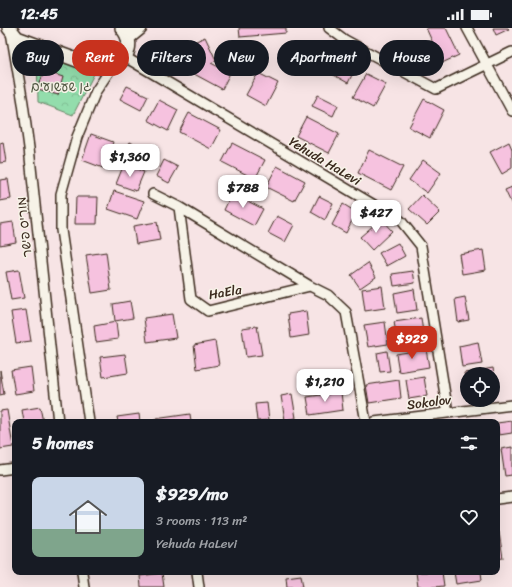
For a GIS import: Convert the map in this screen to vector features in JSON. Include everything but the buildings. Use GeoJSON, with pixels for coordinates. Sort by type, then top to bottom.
{"type":"FeatureCollection","features":[{"type":"Feature","properties":{"kind":"street"},"geometry":{"type":"LineString","coordinates":[[126,33],[140,28]]}},
{"type":"Feature","properties":{"kind":"street"},"geometry":{"type":"LineString","coordinates":[[329,28],[345,40],[436,89],[512,52]]}},
{"type":"Feature","properties":{"kind":"street"},"geometry":{"type":"LineString","coordinates":[[467,28],[512,111]]}},
{"type":"Feature","properties":{"kind":"street"},"geometry":{"type":"LineString","coordinates":[[10,29],[17,38],[72,58]]}},
{"type":"Feature","properties":{"kind":"street","name":"מוריס פישר"},"geometry":{"type":"LineString","coordinates":[[10,29],[22,96],[29,148],[58,419]]}},
{"type":"Feature","properties":{"kind":"street","name":"Yehuda HaLevi"},"geometry":{"type":"LineString","coordinates":[[129,59],[401,221],[421,246],[448,413]]}},
{"type":"Feature","properties":{"kind":"street"},"geometry":{"type":"LineString","coordinates":[[89,419],[61,230],[61,194],[77,136],[96,91],[106,76]]}},
{"type":"Feature","properties":{"kind":"street"},"geometry":{"type":"LineString","coordinates":[[153,194],[179,206],[310,286],[328,295],[346,312],[365,419]]}},
{"type":"Feature","properties":{"kind":"street","name":"HaEla"},"geometry":{"type":"LineString","coordinates":[[179,206],[191,299],[208,311],[310,286]]}},
{"type":"Feature","properties":{"kind":"street","name":"Sokolov"},"geometry":{"type":"LineString","coordinates":[[399,419],[512,405]]}},
{"type":"Feature","properties":{"kind":"street"},"geometry":{"type":"LineString","coordinates":[[0,470],[12,468]]}},
{"type":"Feature","properties":{"kind":"street"},"geometry":{"type":"LineString","coordinates":[[500,499],[512,497]]}},
{"type":"Feature","properties":{"kind":"street"},"geometry":{"type":"LineString","coordinates":[[82,575],[84,587]]}},
{"type":"Feature","properties":{"kind":"street"},"geometry":{"type":"LineString","coordinates":[[197,575],[199,587]]}},
{"type":"Feature","properties":{"kind":"green space","name":"גן שעשועים"},"geometry":{"type":"Polygon","coordinates":[[[64,62],[72,65],[72,76],[93,76],[73,115],[38,102],[37,76],[64,76],[64,62]]]}}]}
